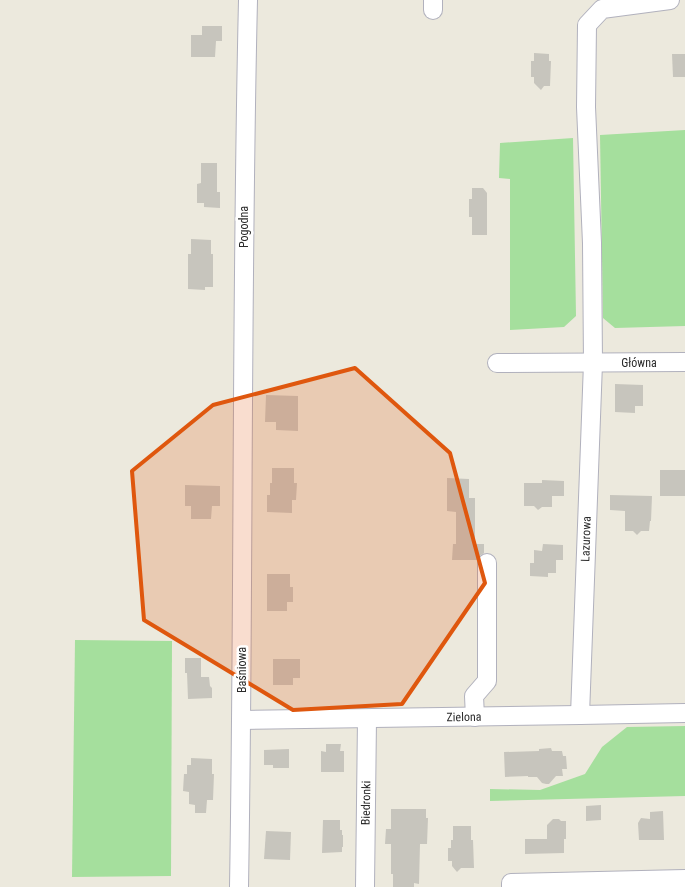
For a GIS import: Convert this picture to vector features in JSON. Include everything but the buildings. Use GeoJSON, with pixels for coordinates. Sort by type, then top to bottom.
{"type":"FeatureCollection","features":[{"type":"Feature","properties":{"kind":"street","name":"Pogodna"},"geometry":{"type":"LineString","coordinates":[[243,453],[245,119],[248,0]]}},
{"type":"Feature","properties":{"kind":"street","name":"Lazurowa"},"geometry":{"type":"LineString","coordinates":[[580,716],[593,363],[592,242],[586,107],[587,24],[602,9],[670,0]]}},
{"type":"Feature","properties":{"kind":"street","name":"Główna"},"geometry":{"type":"LineString","coordinates":[[497,363],[685,362]]}},
{"type":"Feature","properties":{"kind":"street","name":"Baśniowa"},"geometry":{"type":"LineString","coordinates":[[240,887],[243,453]]}},
{"type":"Feature","properties":{"kind":"street"},"geometry":{"type":"LineString","coordinates":[[475,717],[474,696],[487,681],[487,563]]}},
{"type":"Feature","properties":{"kind":"street","name":"Zielona"},"geometry":{"type":"LineString","coordinates":[[242,720],[685,713]]}},
{"type":"Feature","properties":{"kind":"street","name":"Biedronki"},"geometry":{"type":"LineString","coordinates":[[365,887],[368,719]]}},
{"type":"Feature","properties":{"kind":"street"},"geometry":{"type":"LineString","coordinates":[[511,887],[511,883],[685,878]]}},
{"type":"Feature","properties":{"kind":"highlighted area"},"geometry":{"type":"Polygon","coordinates":[[[355,368],[450,453],[485,583],[402,704],[293,710],[144,620],[132,471],[213,405],[355,368]]]}},
{"type":"Feature","properties":{"kind":"green space"},"geometry":{"type":"Polygon","coordinates":[[[685,130],[685,326],[615,328],[603,318],[600,135],[685,130]]]}},
{"type":"Feature","properties":{"kind":"green space"},"geometry":{"type":"Polygon","coordinates":[[[573,138],[576,316],[564,327],[510,330],[510,179],[499,178],[500,143],[573,138]]]}},
{"type":"Feature","properties":{"kind":"green space"},"geometry":{"type":"Polygon","coordinates":[[[75,640],[172,641],[171,876],[72,877],[75,640]]]}},
{"type":"Feature","properties":{"kind":"green space"},"geometry":{"type":"Polygon","coordinates":[[[685,726],[685,796],[490,801],[490,789],[540,790],[585,774],[602,747],[627,727],[685,726]]]}}]}
